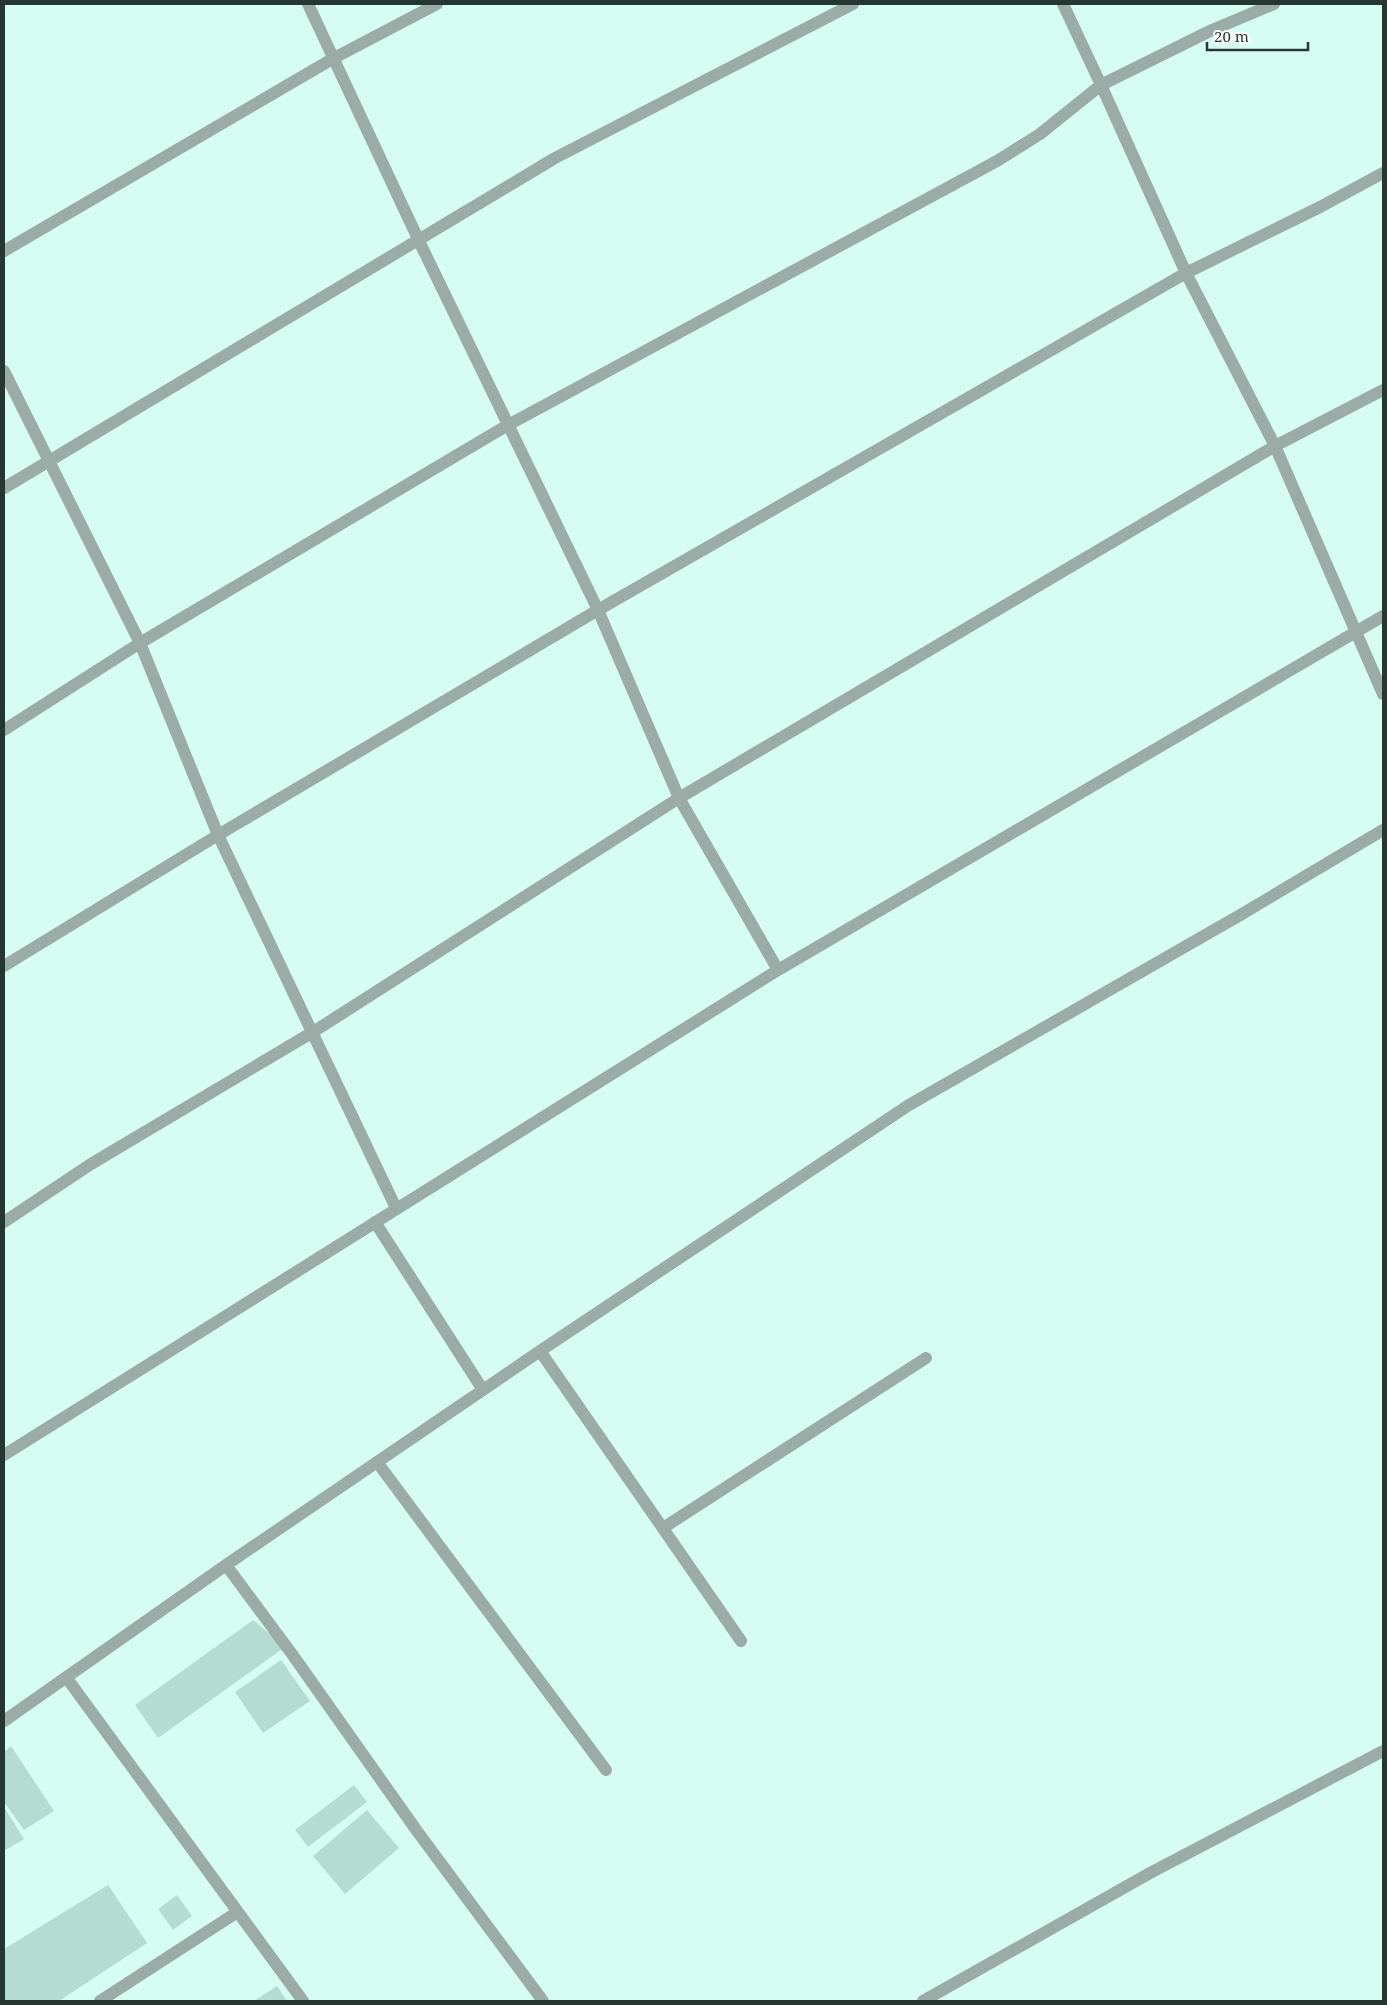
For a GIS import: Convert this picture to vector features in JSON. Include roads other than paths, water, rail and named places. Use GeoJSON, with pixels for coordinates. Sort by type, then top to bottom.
{"type":"FeatureCollection","features":[{"type":"Feature","properties":{"kind":"street"},"geometry":{"type":"LineString","coordinates":[[308,4],[418,241],[598,610],[679,798],[778,970]]}},
{"type":"Feature","properties":{"kind":"street"},"geometry":{"type":"LineString","coordinates":[[4,251],[334,58],[437,4]]}},
{"type":"Feature","properties":{"kind":"street"},"geometry":{"type":"LineString","coordinates":[[4,488],[555,158],[853,4]]}},
{"type":"Feature","properties":{"kind":"street"},"geometry":{"type":"LineString","coordinates":[[1063,4],[1102,85],[1186,273],[1275,446],[1383,694]]}},
{"type":"Feature","properties":{"kind":"street"},"geometry":{"type":"LineString","coordinates":[[4,730],[140,643],[508,425],[997,160],[1040,134],[1102,85],[1212,30],[1274,4]]}},
{"type":"Feature","properties":{"kind":"street"},"geometry":{"type":"LineString","coordinates":[[4,966],[218,835],[598,610],[1186,273],[1320,207],[1383,173]]}},
{"type":"Feature","properties":{"kind":"street"},"geometry":{"type":"LineString","coordinates":[[4,371],[140,643],[218,835],[396,1208]]}},
{"type":"Feature","properties":{"kind":"street"},"geometry":{"type":"LineString","coordinates":[[4,1222],[91,1164],[313,1032],[679,798],[1275,446],[1383,390]]}},
{"type":"Feature","properties":{"kind":"street"},"geometry":{"type":"LineString","coordinates":[[4,1455],[778,970],[1383,616]]}},
{"type":"Feature","properties":{"kind":"street"},"geometry":{"type":"LineString","coordinates":[[4,1720],[226,1565],[540,1351],[909,1105],[1242,914],[1383,830]]}},
{"type":"Feature","properties":{"kind":"street"},"geometry":{"type":"LineString","coordinates":[[375,1222],[483,1390]]}},
{"type":"Feature","properties":{"kind":"street"},"geometry":{"type":"LineString","coordinates":[[540,1351],[741,1641]]}},
{"type":"Feature","properties":{"kind":"street"},"geometry":{"type":"LineString","coordinates":[[663,1528],[926,1358]]}},
{"type":"Feature","properties":{"kind":"street"},"geometry":{"type":"LineString","coordinates":[[377,1462],[606,1770]]}},
{"type":"Feature","properties":{"kind":"street"},"geometry":{"type":"LineString","coordinates":[[226,1565],[292,1654],[417,1831],[544,2001]]}},
{"type":"Feature","properties":{"kind":"street"},"geometry":{"type":"LineString","coordinates":[[66,1677],[236,1913],[303,2001]]}},
{"type":"Feature","properties":{"kind":"street"},"geometry":{"type":"LineString","coordinates":[[924,2001],[1150,1873],[1383,1751]]}},
{"type":"Feature","properties":{"kind":"street"},"geometry":{"type":"LineString","coordinates":[[100,2001],[236,1913]]}}]}
